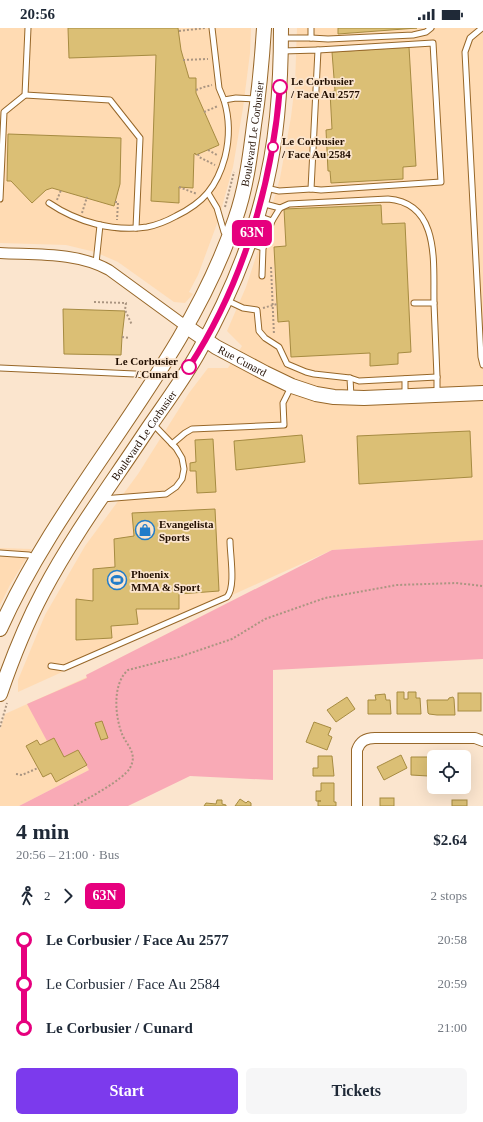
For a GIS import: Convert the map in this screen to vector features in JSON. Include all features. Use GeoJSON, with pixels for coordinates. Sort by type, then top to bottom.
{"type":"FeatureCollection","features":[{"type":"Feature","properties":{"kind":"street","name":"Boulevard Le Corbusier"},"geometry":{"type":"LineString","coordinates":[[0,629],[21,584],[36,558],[155,380],[187,326],[230,236],[249,168],[258,99],[264,28]]}},
{"type":"Feature","properties":{"kind":"street","name":"Boulevard Le Corbusier"},"geometry":{"type":"LineString","coordinates":[[4,695],[4,670],[46,587],[101,499],[194,360],[225,300],[248,243],[265,187],[277,117],[281,39]]}},
{"type":"Feature","properties":{"kind":"street","name":"Rue Cunard"},"geometry":{"type":"LineString","coordinates":[[0,253],[70,257],[96,263],[109,270],[216,347],[292,386],[325,396],[351,398],[406,397],[483,393]]}},
{"type":"Feature","properties":{"kind":"street"},"geometry":{"type":"LineString","coordinates":[[357,806],[357,750],[359,744],[364,740],[369,738],[475,738],[483,740]]}},
{"type":"Feature","properties":{"kind":"lane"},"geometry":{"type":"LineString","coordinates":[[25,95],[28,28]]}},
{"type":"Feature","properties":{"kind":"lane"},"geometry":{"type":"LineString","coordinates":[[49,203],[69,216],[100,225],[136,228],[148,227],[171,219],[193,206],[208,193],[215,183],[222,168],[229,141],[229,117],[219,88],[212,28]]}},
{"type":"Feature","properties":{"kind":"lane"},"geometry":{"type":"LineString","coordinates":[[311,28],[311,38]]}},
{"type":"Feature","properties":{"kind":"lane"},"geometry":{"type":"LineString","coordinates":[[281,39],[328,39],[413,35],[426,32],[431,28]]}},
{"type":"Feature","properties":{"kind":"lane"},"geometry":{"type":"LineString","coordinates":[[482,28],[470,38],[465,52],[481,357],[483,365]]}},
{"type":"Feature","properties":{"kind":"lane"},"geometry":{"type":"LineString","coordinates":[[265,187],[279,191],[311,189],[321,190],[441,182],[433,43],[318,50],[281,39]]}},
{"type":"Feature","properties":{"kind":"lane"},"geometry":{"type":"LineString","coordinates":[[311,189],[318,50]]}},
{"type":"Feature","properties":{"kind":"lane"},"geometry":{"type":"LineString","coordinates":[[0,199],[4,112],[25,95],[110,100],[140,138],[136,228]]}},
{"type":"Feature","properties":{"kind":"lane"},"geometry":{"type":"LineString","coordinates":[[224,100],[236,98],[258,99]]}},
{"type":"Feature","properties":{"kind":"lane"},"geometry":{"type":"LineString","coordinates":[[208,193],[217,208],[222,229],[225,233],[264,248]]}},
{"type":"Feature","properties":{"kind":"lane"},"geometry":{"type":"LineString","coordinates":[[259,209],[280,208],[289,204],[388,199],[400,200],[407,203],[419,213],[426,223],[430,233],[433,249],[437,395]]}},
{"type":"Feature","properties":{"kind":"lane"},"geometry":{"type":"LineString","coordinates":[[262,276],[264,248],[272,221],[280,208]]}},
{"type":"Feature","properties":{"kind":"lane"},"geometry":{"type":"LineString","coordinates":[[259,209],[272,221]]}},
{"type":"Feature","properties":{"kind":"lane"},"geometry":{"type":"LineString","coordinates":[[96,263],[100,225]]}},
{"type":"Feature","properties":{"kind":"lane"},"geometry":{"type":"LineString","coordinates":[[225,300],[243,308],[256,310],[259,331],[279,347],[283,358],[290,366],[314,374],[350,378],[359,381],[437,377]]}},
{"type":"Feature","properties":{"kind":"lane"},"geometry":{"type":"LineString","coordinates":[[414,303],[434,302]]}},
{"type":"Feature","properties":{"kind":"lane"},"geometry":{"type":"LineString","coordinates":[[0,368],[135,374],[144,375],[155,380]]}},
{"type":"Feature","properties":{"kind":"lane"},"geometry":{"type":"LineString","coordinates":[[350,378],[351,398]]}},
{"type":"Feature","properties":{"kind":"lane"},"geometry":{"type":"LineString","coordinates":[[404,379],[406,397]]}},
{"type":"Feature","properties":{"kind":"lane"},"geometry":{"type":"LineString","coordinates":[[172,444],[192,429],[284,425],[283,403],[292,386]]}},
{"type":"Feature","properties":{"kind":"lane"},"geometry":{"type":"LineString","coordinates":[[101,499],[166,494],[176,487],[182,479],[184,469],[182,458],[172,444],[152,423]]}},
{"type":"Feature","properties":{"kind":"lane"},"geometry":{"type":"LineString","coordinates":[[52,666],[64,668],[227,597],[230,594],[232,585],[230,541]]}},
{"type":"Feature","properties":{"kind":"lane"},"geometry":{"type":"LineString","coordinates":[[0,553],[29,555],[36,558]]}},
{"type":"Feature","properties":{"kind":"path"},"geometry":{"type":"LineString","coordinates":[[179,31],[208,28]]}},
{"type":"Feature","properties":{"kind":"path"},"geometry":{"type":"LineString","coordinates":[[183,60],[201,60]]}},
{"type":"Feature","properties":{"kind":"path"},"geometry":{"type":"LineString","coordinates":[[196,90],[204,86]]}},
{"type":"Feature","properties":{"kind":"path"},"geometry":{"type":"LineString","coordinates":[[204,112],[220,105]]}},
{"type":"Feature","properties":{"kind":"path"},"geometry":{"type":"LineString","coordinates":[[208,150],[216,154]]}},
{"type":"Feature","properties":{"kind":"path"},"geometry":{"type":"LineString","coordinates":[[198,154],[199,157],[210,162]]}},
{"type":"Feature","properties":{"kind":"path"},"geometry":{"type":"LineString","coordinates":[[179,187],[197,194]]}},
{"type":"Feature","properties":{"kind":"path"},"geometry":{"type":"LineString","coordinates":[[58,199],[62,190]]}},
{"type":"Feature","properties":{"kind":"path"},"geometry":{"type":"LineString","coordinates":[[84,207],[87,197]]}},
{"type":"Feature","properties":{"kind":"path"},"geometry":{"type":"LineString","coordinates":[[115,202],[118,202],[117,221]]}},
{"type":"Feature","properties":{"kind":"path"},"geometry":{"type":"LineString","coordinates":[[271,261],[273,323]]}},
{"type":"Feature","properties":{"kind":"path"},"geometry":{"type":"LineString","coordinates":[[94,302],[126,303],[125,310],[132,324]]}},
{"type":"Feature","properties":{"kind":"path"},"geometry":{"type":"LineString","coordinates":[[272,305],[277,304]]}},
{"type":"Feature","properties":{"kind":"path"},"geometry":{"type":"LineString","coordinates":[[122,337],[129,338]]}},
{"type":"Feature","properties":{"kind":"path"},"geometry":{"type":"LineString","coordinates":[[74,806],[98,793],[124,774],[130,766],[132,753],[122,733],[117,710],[118,690],[122,676],[128,670],[179,657],[232,639],[265,619],[325,598],[397,585],[456,583],[483,586]]}},
{"type":"Feature","properties":{"kind":"path"},"geometry":{"type":"LineString","coordinates":[[0,727],[4,695]]}},
{"type":"Feature","properties":{"kind":"path"},"geometry":{"type":"LineString","coordinates":[[16,774],[22,775],[38,768]]}},
{"type":"Feature","properties":{"kind":"shaded area"},"geometry":{"type":"Polygon","coordinates":[[[0,28],[251,28],[250,53],[243,108],[233,167],[218,221],[198,275],[189,292],[193,294],[185,303],[174,302],[118,262],[95,252],[66,245],[0,243],[0,28]]]}},
{"type":"Feature","properties":{"kind":"shaded area"},"geometry":{"type":"Polygon","coordinates":[[[297,28],[483,28],[483,540],[332,550],[18,692],[18,680],[45,615],[85,546],[138,474],[189,393],[208,368],[228,368],[242,346],[227,331],[246,287],[280,178],[291,117],[295,84],[297,28]]]}},
{"type":"Feature","properties":{"kind":"shaded area"},"geometry":{"type":"Polygon","coordinates":[[[483,540],[483,659],[273,670],[273,780],[190,776],[128,806],[19,806],[89,770],[78,750],[64,757],[54,738],[47,741],[27,704],[87,678],[86,675],[332,550],[483,540]]]}},
{"type":"Feature","properties":{"kind":"shaded area"},"geometry":{"type":"Polygon","coordinates":[[[0,548],[32,549],[10,585],[0,605],[0,548]]]}},
{"type":"Feature","properties":{"kind":"shaded area"},"geometry":{"type":"Polygon","coordinates":[[[87,677],[89,770],[19,806],[0,806],[0,730],[5,714],[87,677]]]}},
{"type":"Feature","properties":{"kind":"building"},"geometry":{"type":"Polygon","coordinates":[[[68,28],[178,28],[181,50],[189,78],[196,78],[196,93],[219,145],[196,155],[195,153],[194,154],[193,188],[179,187],[179,203],[151,201],[156,55],[69,58],[68,28]]]}},
{"type":"Feature","properties":{"kind":"building"},"geometry":{"type":"Polygon","coordinates":[[[338,28],[417,28],[338,34],[338,28]]]}},
{"type":"Feature","properties":{"kind":"building"},"geometry":{"type":"Polygon","coordinates":[[[409,47],[416,166],[403,167],[403,179],[331,183],[330,171],[328,171],[326,130],[332,129],[330,92],[335,91],[332,52],[409,47]]]}},
{"type":"Feature","properties":{"kind":"building"},"geometry":{"type":"Polygon","coordinates":[[[8,134],[121,138],[120,184],[114,206],[52,188],[46,190],[32,203],[11,181],[7,181],[8,134]]]}},
{"type":"Feature","properties":{"kind":"building"},"geometry":{"type":"Polygon","coordinates":[[[381,205],[382,224],[405,223],[411,352],[398,353],[398,364],[370,366],[370,353],[291,357],[289,321],[278,322],[274,247],[286,246],[284,209],[381,205]]]}},
{"type":"Feature","properties":{"kind":"building"},"geometry":{"type":"Polygon","coordinates":[[[63,309],[125,311],[121,355],[64,354],[63,309]]]}},
{"type":"Feature","properties":{"kind":"building"},"geometry":{"type":"Polygon","coordinates":[[[470,431],[472,477],[359,484],[357,436],[470,431]]]}},
{"type":"Feature","properties":{"kind":"building"},"geometry":{"type":"Polygon","coordinates":[[[302,435],[305,462],[236,470],[234,441],[302,435]]]}},
{"type":"Feature","properties":{"kind":"building"},"geometry":{"type":"Polygon","coordinates":[[[213,439],[216,492],[197,493],[196,471],[190,471],[190,463],[196,462],[195,440],[213,439]]]}},
{"type":"Feature","properties":{"kind":"building"},"geometry":{"type":"Polygon","coordinates":[[[215,509],[219,591],[179,594],[179,609],[136,609],[138,624],[111,626],[112,638],[76,640],[76,599],[93,601],[93,569],[115,567],[114,539],[134,536],[132,513],[215,509]]]}},
{"type":"Feature","properties":{"kind":"building"},"geometry":{"type":"Polygon","coordinates":[[[397,692],[404,692],[404,699],[408,699],[408,692],[416,692],[416,698],[420,698],[421,714],[397,714],[397,692]]]}},
{"type":"Feature","properties":{"kind":"building"},"geometry":{"type":"Polygon","coordinates":[[[458,693],[481,693],[481,711],[458,711],[458,693]]]}},
{"type":"Feature","properties":{"kind":"building"},"geometry":{"type":"Polygon","coordinates":[[[385,694],[386,700],[390,700],[391,714],[368,714],[368,700],[376,700],[375,695],[385,694]]]}},
{"type":"Feature","properties":{"kind":"building"},"geometry":{"type":"Polygon","coordinates":[[[347,697],[355,709],[336,722],[327,710],[347,697]]]}},
{"type":"Feature","properties":{"kind":"building"},"geometry":{"type":"Polygon","coordinates":[[[453,697],[455,715],[437,715],[428,713],[427,700],[448,700],[449,698],[453,697]]]}},
{"type":"Feature","properties":{"kind":"building"},"geometry":{"type":"Polygon","coordinates":[[[102,721],[108,738],[101,740],[95,723],[102,721]]]}},
{"type":"Feature","properties":{"kind":"building"},"geometry":{"type":"Polygon","coordinates":[[[314,722],[331,728],[328,735],[332,737],[327,750],[306,742],[314,722]]]}},
{"type":"Feature","properties":{"kind":"building"},"geometry":{"type":"Polygon","coordinates":[[[54,738],[64,757],[78,750],[87,765],[56,782],[51,773],[43,777],[26,746],[37,740],[40,745],[54,738]]]}},
{"type":"Feature","properties":{"kind":"building"},"geometry":{"type":"Polygon","coordinates":[[[401,755],[407,768],[384,780],[377,767],[401,755]]]}},
{"type":"Feature","properties":{"kind":"building"},"geometry":{"type":"Polygon","coordinates":[[[318,756],[332,756],[334,776],[313,776],[313,768],[318,768],[318,756]]]}},
{"type":"Feature","properties":{"kind":"building"},"geometry":{"type":"Polygon","coordinates":[[[411,757],[427,757],[427,776],[411,775],[411,757]]]}},
{"type":"Feature","properties":{"kind":"building"},"geometry":{"type":"Polygon","coordinates":[[[321,783],[334,783],[334,802],[336,802],[336,806],[318,806],[318,801],[316,801],[316,791],[321,791],[321,783]]]}},
{"type":"Feature","properties":{"kind":"building"},"geometry":{"type":"Polygon","coordinates":[[[380,798],[394,798],[394,806],[380,806],[380,798]]]}},
{"type":"Feature","properties":{"kind":"building"},"geometry":{"type":"Polygon","coordinates":[[[240,799],[246,803],[248,801],[251,803],[251,806],[235,806],[240,799]]]}},
{"type":"Feature","properties":{"kind":"building"},"geometry":{"type":"Polygon","coordinates":[[[217,800],[222,800],[222,804],[226,806],[204,806],[206,803],[216,804],[217,800]]]}},
{"type":"Feature","properties":{"kind":"building"},"geometry":{"type":"Polygon","coordinates":[[[452,800],[467,800],[467,806],[452,806],[452,800]]]}},
{"type":"Feature","properties":{"kind":"bus line","name":"63N"},"geometry":{"type":"LineString","coordinates":[[189,367],[197,355],[225,300],[242,260],[255,223],[271,159],[280,87]]}},
{"type":"Feature","properties":{"kind":"place","name":"Le Corbusier / Face Au 2577"},"geometry":{"type":"Point","coordinates":[280,87]}},
{"type":"Feature","properties":{"kind":"place","name":"Le Corbusier / Face Au 2584"},"geometry":{"type":"Point","coordinates":[273,147]}},
{"type":"Feature","properties":{"kind":"place","name":"Le Corbusier / Cunard"},"geometry":{"type":"Point","coordinates":[189,367]}},
{"type":"Feature","properties":{"kind":"place","name":"Evangelista Sports"},"geometry":{"type":"Point","coordinates":[145,530]}},
{"type":"Feature","properties":{"kind":"place","name":"Phoenix MMA & Sport"},"geometry":{"type":"Point","coordinates":[117,580]}}]}
